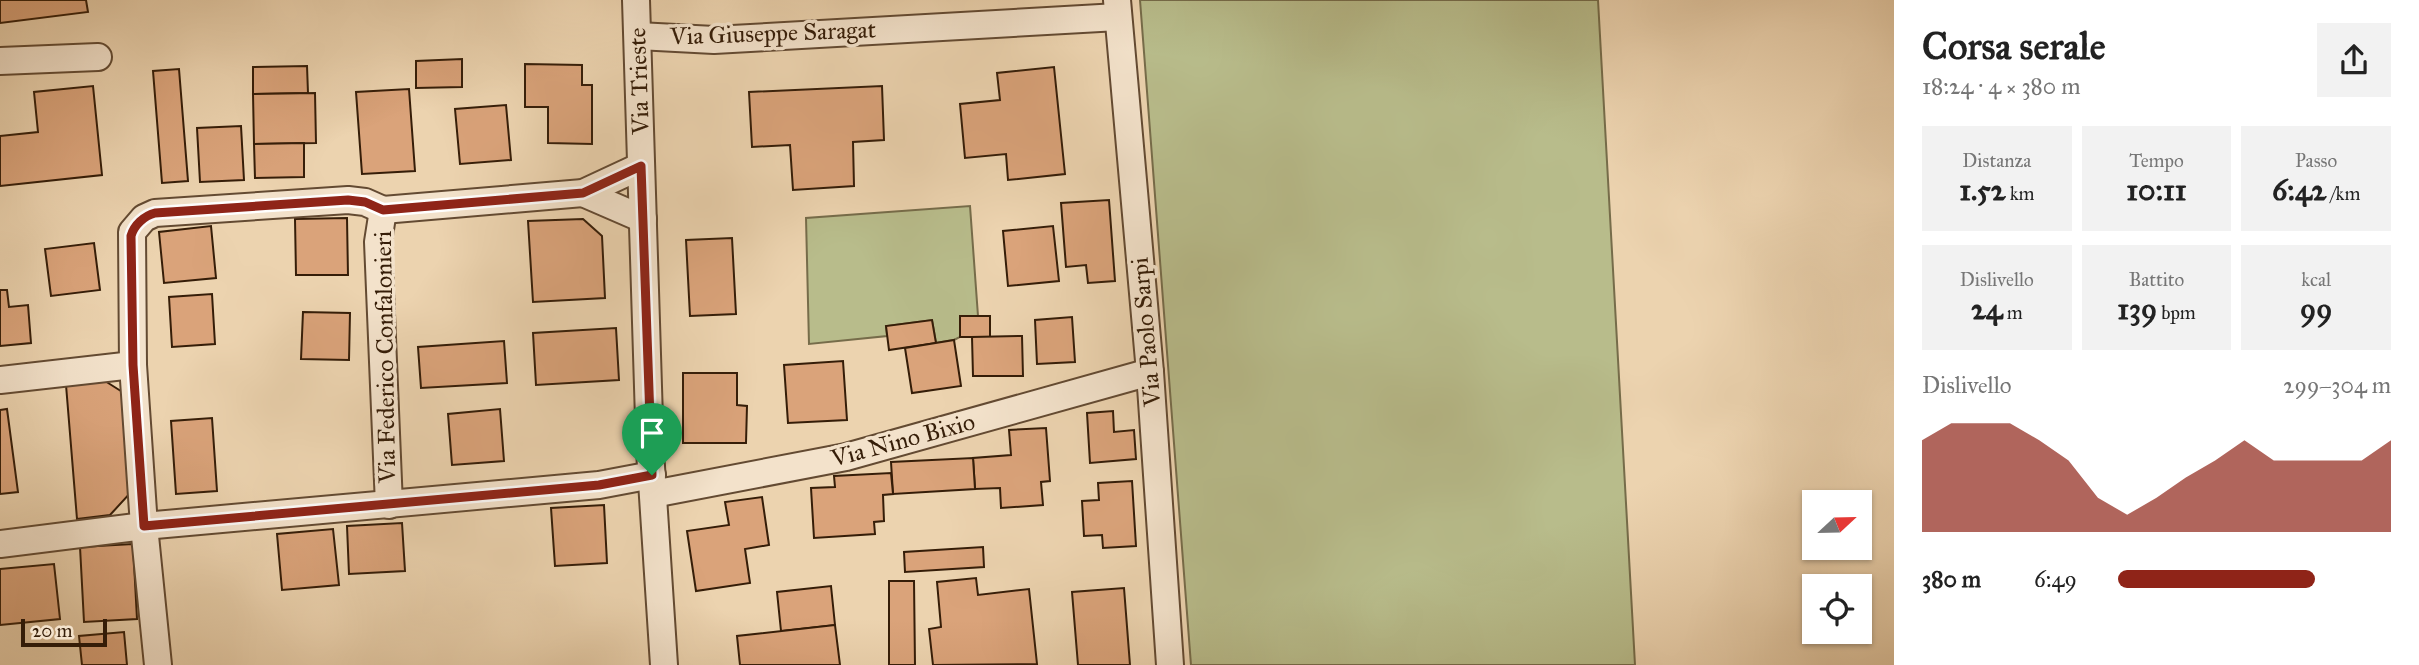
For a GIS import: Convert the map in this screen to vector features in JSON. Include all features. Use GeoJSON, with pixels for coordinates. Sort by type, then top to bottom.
{"type":"FeatureCollection","features":[{"type":"Feature","properties":{"kind":"street","name":"Via Trieste"},"geometry":{"type":"LineString","coordinates":[[636,0],[652,484],[664,665]]}},
{"type":"Feature","properties":{"kind":"street","name":"Via Giuseppe Saragat"},"geometry":{"type":"LineString","coordinates":[[638,36],[714,40],[1118,9]]}},
{"type":"Feature","properties":{"kind":"street","name":"Via Paolo Sarpi"},"geometry":{"type":"LineString","coordinates":[[1118,9],[1150,372],[1170,665]]}},
{"type":"Feature","properties":{"kind":"street"},"geometry":{"type":"LineString","coordinates":[[0,61],[98,57]]}},
{"type":"Feature","properties":{"kind":"street"},"geometry":{"type":"LineString","coordinates":[[158,665],[144,526],[133,365],[131,236],[139,223],[149,215],[348,200],[365,202],[383,210],[583,193],[641,166]]}},
{"type":"Feature","properties":{"kind":"street"},"geometry":{"type":"LineString","coordinates":[[583,193],[643,219]]}},
{"type":"Feature","properties":{"kind":"street","name":"Via Federico Confalonieri"},"geometry":{"type":"LineString","coordinates":[[383,210],[378,242],[389,505]]}},
{"type":"Feature","properties":{"kind":"street"},"geometry":{"type":"LineString","coordinates":[[0,380],[133,365]]}},
{"type":"Feature","properties":{"kind":"street","name":"Via Nino Bixio"},"geometry":{"type":"LineString","coordinates":[[0,544],[144,526],[599,485],[652,484],[846,457],[1150,372]]}},
{"type":"Feature","properties":{"kind":"green space"},"geometry":{"type":"Polygon","coordinates":[[[1140,0],[1598,0],[1635,665],[1191,665],[1140,0]]]}},
{"type":"Feature","properties":{"kind":"green space"},"geometry":{"type":"Polygon","coordinates":[[[970,206],[978,316],[960,316],[960,337],[936,343],[932,320],[886,326],[887,336],[809,344],[806,218],[970,206]]]}},
{"type":"Feature","properties":{"kind":"building"},"geometry":{"type":"Polygon","coordinates":[[[0,0],[86,0],[88,12],[0,23],[0,0]]]}},
{"type":"Feature","properties":{"kind":"building"},"geometry":{"type":"Polygon","coordinates":[[[462,59],[462,87],[416,88],[416,61],[462,59]]]}},
{"type":"Feature","properties":{"kind":"building"},"geometry":{"type":"Polygon","coordinates":[[[525,64],[582,65],[582,85],[592,85],[592,144],[548,143],[548,107],[525,107],[525,64]]]}},
{"type":"Feature","properties":{"kind":"building"},"geometry":{"type":"Polygon","coordinates":[[[307,66],[308,93],[253,94],[253,67],[307,66]]]}},
{"type":"Feature","properties":{"kind":"building"},"geometry":{"type":"Polygon","coordinates":[[[1054,67],[1065,174],[1008,180],[1006,154],[965,158],[960,104],[1000,100],[997,73],[1054,67]]]}},
{"type":"Feature","properties":{"kind":"building"},"geometry":{"type":"Polygon","coordinates":[[[179,69],[188,181],[162,183],[153,71],[179,69]]]}},
{"type":"Feature","properties":{"kind":"building"},"geometry":{"type":"Polygon","coordinates":[[[93,86],[102,175],[0,186],[0,136],[38,132],[34,92],[93,86]]]}},
{"type":"Feature","properties":{"kind":"building"},"geometry":{"type":"Polygon","coordinates":[[[882,86],[884,140],[853,142],[854,186],[793,190],[790,145],[752,147],[749,92],[882,86]]]}},
{"type":"Feature","properties":{"kind":"building"},"geometry":{"type":"Polygon","coordinates":[[[409,89],[415,171],[362,174],[356,92],[409,89]]]}},
{"type":"Feature","properties":{"kind":"building"},"geometry":{"type":"Polygon","coordinates":[[[315,93],[316,143],[254,144],[253,94],[315,93]]]}},
{"type":"Feature","properties":{"kind":"building"},"geometry":{"type":"Polygon","coordinates":[[[506,105],[511,160],[460,164],[455,109],[506,105]]]}},
{"type":"Feature","properties":{"kind":"building"},"geometry":{"type":"Polygon","coordinates":[[[241,126],[244,180],[200,182],[197,128],[241,126]]]}},
{"type":"Feature","properties":{"kind":"building"},"geometry":{"type":"Polygon","coordinates":[[[304,143],[304,177],[255,178],[254,144],[304,143]]]}},
{"type":"Feature","properties":{"kind":"building"},"geometry":{"type":"Polygon","coordinates":[[[1109,200],[1115,281],[1088,283],[1086,265],[1066,267],[1061,203],[1109,200]]]}},
{"type":"Feature","properties":{"kind":"building"},"geometry":{"type":"Polygon","coordinates":[[[347,218],[348,275],[296,275],[295,219],[347,218]]]}},
{"type":"Feature","properties":{"kind":"building"},"geometry":{"type":"Polygon","coordinates":[[[583,219],[602,236],[605,298],[533,302],[528,221],[583,219]]]}},
{"type":"Feature","properties":{"kind":"building"},"geometry":{"type":"Polygon","coordinates":[[[211,226],[216,278],[164,283],[159,232],[211,226]]]}},
{"type":"Feature","properties":{"kind":"building"},"geometry":{"type":"Polygon","coordinates":[[[1053,226],[1059,281],[1008,286],[1003,231],[1053,226]]]}},
{"type":"Feature","properties":{"kind":"building"},"geometry":{"type":"Polygon","coordinates":[[[732,238],[736,314],[690,316],[686,240],[732,238]]]}},
{"type":"Feature","properties":{"kind":"building"},"geometry":{"type":"Polygon","coordinates":[[[94,243],[100,290],[51,296],[45,249],[94,243]]]}},
{"type":"Feature","properties":{"kind":"building"},"geometry":{"type":"Polygon","coordinates":[[[0,290],[7,290],[9,307],[28,305],[31,343],[0,346],[0,290]]]}},
{"type":"Feature","properties":{"kind":"building"},"geometry":{"type":"Polygon","coordinates":[[[212,294],[215,344],[172,347],[169,297],[212,294]]]}},
{"type":"Feature","properties":{"kind":"building"},"geometry":{"type":"Polygon","coordinates":[[[303,312],[350,313],[349,360],[301,359],[303,312]]]}},
{"type":"Feature","properties":{"kind":"building"},"geometry":{"type":"Polygon","coordinates":[[[960,316],[990,316],[990,337],[960,337],[960,316]]]}},
{"type":"Feature","properties":{"kind":"building"},"geometry":{"type":"Polygon","coordinates":[[[1072,317],[1075,362],[1037,364],[1035,320],[1072,317]]]}},
{"type":"Feature","properties":{"kind":"building"},"geometry":{"type":"Polygon","coordinates":[[[932,320],[936,343],[889,350],[886,326],[932,320]]]}},
{"type":"Feature","properties":{"kind":"building"},"geometry":{"type":"Polygon","coordinates":[[[616,328],[619,380],[536,385],[533,333],[616,328]]]}},
{"type":"Feature","properties":{"kind":"building"},"geometry":{"type":"Polygon","coordinates":[[[1022,336],[1023,376],[973,376],[972,337],[1022,336]]]}},
{"type":"Feature","properties":{"kind":"building"},"geometry":{"type":"Polygon","coordinates":[[[954,340],[961,386],[912,393],[905,348],[954,340]]]}},
{"type":"Feature","properties":{"kind":"building"},"geometry":{"type":"Polygon","coordinates":[[[504,341],[507,383],[421,388],[418,347],[504,341]]]}},
{"type":"Feature","properties":{"kind":"building"},"geometry":{"type":"Polygon","coordinates":[[[843,361],[847,420],[788,423],[784,365],[843,361]]]}},
{"type":"Feature","properties":{"kind":"building"},"geometry":{"type":"Polygon","coordinates":[[[683,373],[737,373],[737,405],[747,406],[746,443],[683,443],[683,373]]]}},
{"type":"Feature","properties":{"kind":"building"},"geometry":{"type":"Polygon","coordinates":[[[105,381],[124,393],[133,490],[110,515],[77,519],[66,385],[105,381]]]}},
{"type":"Feature","properties":{"kind":"building"},"geometry":{"type":"Polygon","coordinates":[[[7,409],[18,492],[0,494],[0,410],[7,409]]]}},
{"type":"Feature","properties":{"kind":"building"},"geometry":{"type":"Polygon","coordinates":[[[500,409],[504,461],[452,465],[448,414],[500,409]]]}},
{"type":"Feature","properties":{"kind":"building"},"geometry":{"type":"Polygon","coordinates":[[[1113,411],[1114,432],[1134,430],[1136,459],[1090,463],[1087,413],[1113,411]]]}},
{"type":"Feature","properties":{"kind":"building"},"geometry":{"type":"Polygon","coordinates":[[[212,418],[217,491],[176,494],[171,421],[212,418]]]}},
{"type":"Feature","properties":{"kind":"building"},"geometry":{"type":"Polygon","coordinates":[[[1046,428],[1050,481],[1041,482],[1043,505],[1001,508],[1000,488],[975,489],[973,458],[1011,455],[1009,430],[1046,428]]]}},
{"type":"Feature","properties":{"kind":"building"},"geometry":{"type":"Polygon","coordinates":[[[973,458],[975,489],[893,494],[891,462],[973,458]]]}},
{"type":"Feature","properties":{"kind":"building"},"geometry":{"type":"Polygon","coordinates":[[[891,473],[893,494],[883,495],[884,521],[874,522],[875,534],[814,538],[811,488],[835,487],[834,476],[891,473]]]}},
{"type":"Feature","properties":{"kind":"building"},"geometry":{"type":"Polygon","coordinates":[[[1132,481],[1136,546],[1103,548],[1102,535],[1084,536],[1082,501],[1099,500],[1098,483],[1132,481]]]}},
{"type":"Feature","properties":{"kind":"building"},"geometry":{"type":"Polygon","coordinates":[[[762,497],[769,545],[745,549],[750,583],[696,591],[687,531],[729,525],[725,502],[762,497]]]}},
{"type":"Feature","properties":{"kind":"building"},"geometry":{"type":"Polygon","coordinates":[[[604,505],[607,563],[555,566],[551,508],[604,505]]]}},
{"type":"Feature","properties":{"kind":"building"},"geometry":{"type":"Polygon","coordinates":[[[402,523],[405,571],[349,574],[347,526],[402,523]]]}},
{"type":"Feature","properties":{"kind":"building"},"geometry":{"type":"Polygon","coordinates":[[[333,529],[339,585],[282,590],[277,534],[333,529]]]}},
{"type":"Feature","properties":{"kind":"building"},"geometry":{"type":"Polygon","coordinates":[[[133,544],[137,619],[84,622],[80,547],[133,544]]]}},
{"type":"Feature","properties":{"kind":"building"},"geometry":{"type":"Polygon","coordinates":[[[983,547],[984,567],[905,572],[904,552],[983,547]]]}},
{"type":"Feature","properties":{"kind":"building"},"geometry":{"type":"Polygon","coordinates":[[[54,564],[60,619],[0,625],[0,569],[54,564]]]}},
{"type":"Feature","properties":{"kind":"building"},"geometry":{"type":"Polygon","coordinates":[[[976,578],[978,595],[1029,589],[1037,664],[933,665],[929,629],[941,627],[937,582],[976,578]]]}},
{"type":"Feature","properties":{"kind":"building"},"geometry":{"type":"Polygon","coordinates":[[[889,581],[914,581],[915,665],[889,665],[889,581]]]}},
{"type":"Feature","properties":{"kind":"building"},"geometry":{"type":"Polygon","coordinates":[[[831,586],[835,625],[781,631],[777,592],[831,586]]]}},
{"type":"Feature","properties":{"kind":"building"},"geometry":{"type":"Polygon","coordinates":[[[1124,588],[1130,665],[1078,665],[1072,592],[1124,588]]]}},
{"type":"Feature","properties":{"kind":"building"},"geometry":{"type":"Polygon","coordinates":[[[835,625],[840,665],[740,665],[737,636],[835,625]]]}},
{"type":"Feature","properties":{"kind":"building"},"geometry":{"type":"Polygon","coordinates":[[[124,632],[127,665],[82,665],[79,636],[124,632]]]}},
{"type":"Feature","properties":{"kind":"route"},"geometry":{"type":"LineString","coordinates":[[641,166],[652,475],[599,485],[144,526],[133,365],[132,232],[144,218],[155,213],[348,200],[365,202],[383,210],[583,193],[641,166]]}}]}
